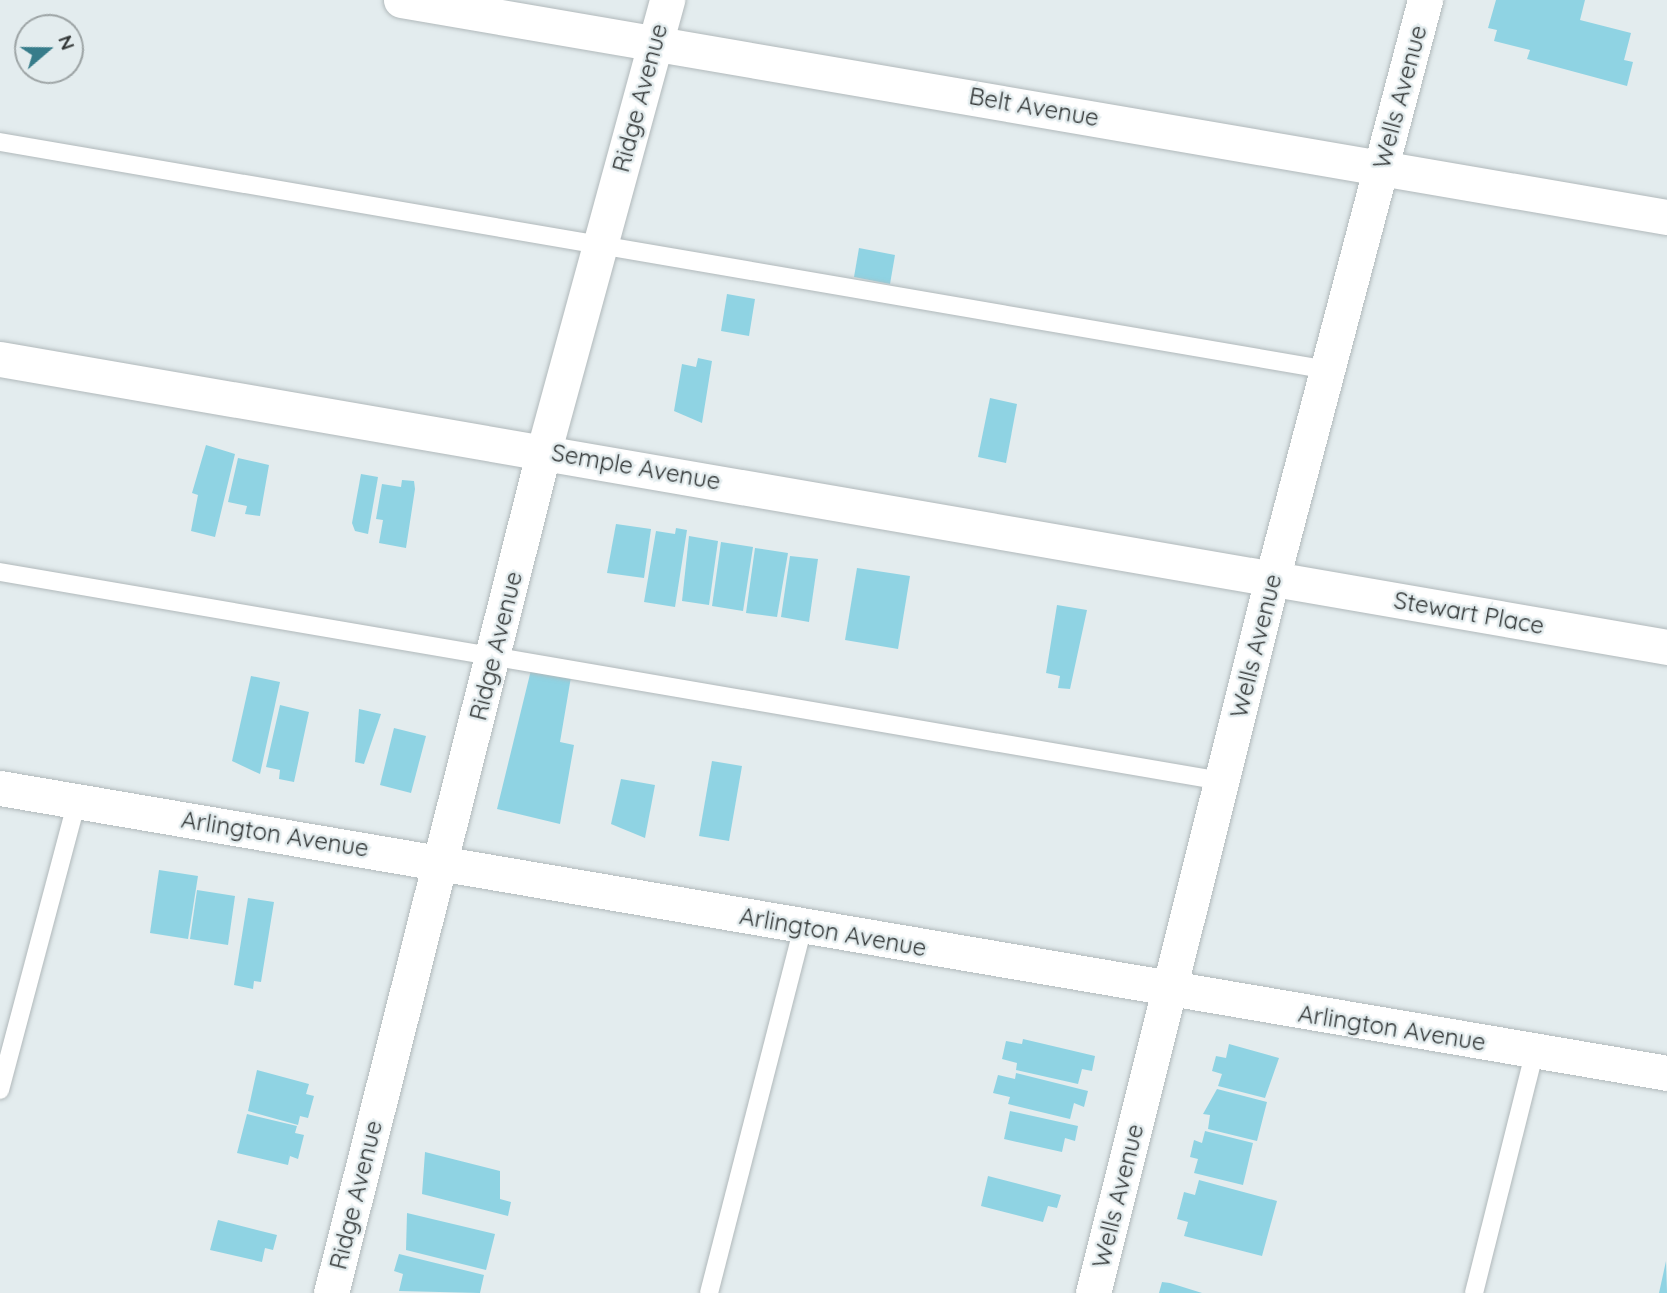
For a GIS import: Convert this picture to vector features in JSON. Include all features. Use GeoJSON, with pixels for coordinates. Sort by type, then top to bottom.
{"type":"FeatureCollection","features":[{"type":"Feature","properties":{"kind":"street","name":"Belt Avenue"},"geometry":{"type":"LineString","coordinates":[[401,0],[1382,165],[1667,217]]}},
{"type":"Feature","properties":{"kind":"street","name":"Ridge Avenue"},"geometry":{"type":"LineString","coordinates":[[331,1293],[544,450],[667,0]]}},
{"type":"Feature","properties":{"kind":"street","name":"Wells Avenue"},"geometry":{"type":"LineString","coordinates":[[1093,1293],[1272,579],[1425,0]]}},
{"type":"Feature","properties":{"kind":"street","name":"Semple Avenue"},"geometry":{"type":"LineString","coordinates":[[0,359],[544,450],[1272,579]]}},
{"type":"Feature","properties":{"kind":"street","name":"Stewart Place"},"geometry":{"type":"LineString","coordinates":[[1272,579],[1667,648]]}},
{"type":"Feature","properties":{"kind":"street","name":"Arlington Avenue"},"geometry":{"type":"LineString","coordinates":[[0,788],[441,862],[1170,992],[1667,1073]]}},
{"type":"Feature","properties":{"kind":"lane"},"geometry":{"type":"LineString","coordinates":[[0,142],[601,243],[1328,370]]}},
{"type":"Feature","properties":{"kind":"lane"},"geometry":{"type":"LineString","coordinates":[[0,572],[1222,781]]}},
{"type":"Feature","properties":{"kind":"lane"},"geometry":{"type":"LineString","coordinates":[[0,1090],[77,801]]}},
{"type":"Feature","properties":{"kind":"lane"},"geometry":{"type":"LineString","coordinates":[[709,1293],[803,926]]}},
{"type":"Feature","properties":{"kind":"lane"},"geometry":{"type":"LineString","coordinates":[[1474,1293],[1535,1051]]}},
{"type":"Feature","properties":{"kind":"building"},"geometry":{"type":"Polygon","coordinates":[[[1496,0],[1585,0],[1580,20],[1631,33],[1624,60],[1633,62],[1627,86],[1527,59],[1530,50],[1494,41],[1497,30],[1488,28],[1496,0]]]}},
{"type":"Feature","properties":{"kind":"building"},"geometry":{"type":"Polygon","coordinates":[[[859,248],[895,255],[890,284],[854,277],[859,248]]]}},
{"type":"Feature","properties":{"kind":"building"},"geometry":{"type":"Polygon","coordinates":[[[727,294],[755,299],[749,336],[721,331],[727,294]]]}},
{"type":"Feature","properties":{"kind":"building"},"geometry":{"type":"Polygon","coordinates":[[[698,358],[712,361],[702,423],[674,411],[682,364],[696,367],[698,358]]]}},
{"type":"Feature","properties":{"kind":"building"},"geometry":{"type":"Polygon","coordinates":[[[990,398],[1017,404],[1006,463],[978,457],[990,398]]]}},
{"type":"Feature","properties":{"kind":"building"},"geometry":{"type":"Polygon","coordinates":[[[206,445],[235,454],[215,537],[191,531],[198,495],[192,493],[206,445]]]}},
{"type":"Feature","properties":{"kind":"building"},"geometry":{"type":"Polygon","coordinates":[[[238,458],[269,465],[260,516],[245,514],[247,506],[228,502],[238,458]]]}},
{"type":"Feature","properties":{"kind":"building"},"geometry":{"type":"Polygon","coordinates":[[[361,474],[378,477],[368,534],[355,531],[352,523],[361,474]]]}},
{"type":"Feature","properties":{"kind":"building"},"geometry":{"type":"Polygon","coordinates":[[[402,480],[414,481],[415,489],[406,548],[379,543],[383,520],[376,519],[382,484],[401,487],[402,480]]]}},
{"type":"Feature","properties":{"kind":"building"},"geometry":{"type":"Polygon","coordinates":[[[616,524],[651,529],[644,578],[607,573],[616,524]]]}},
{"type":"Feature","properties":{"kind":"building"},"geometry":{"type":"Polygon","coordinates":[[[676,528],[687,530],[675,607],[644,602],[656,531],[675,534],[676,528]]]}},
{"type":"Feature","properties":{"kind":"building"},"geometry":{"type":"Polygon","coordinates":[[[689,536],[718,541],[709,605],[682,601],[689,536]]]}},
{"type":"Feature","properties":{"kind":"building"},"geometry":{"type":"Polygon","coordinates":[[[721,542],[753,547],[743,611],[712,606],[721,542]]]}},
{"type":"Feature","properties":{"kind":"building"},"geometry":{"type":"Polygon","coordinates":[[[755,548],[788,553],[777,617],[746,613],[755,548]]]}},
{"type":"Feature","properties":{"kind":"building"},"geometry":{"type":"Polygon","coordinates":[[[790,556],[818,559],[809,622],[781,617],[790,556]]]}},
{"type":"Feature","properties":{"kind":"building"},"geometry":{"type":"Polygon","coordinates":[[[857,568],[910,576],[898,649],[845,640],[857,568]]]}},
{"type":"Feature","properties":{"kind":"building"},"geometry":{"type":"Polygon","coordinates":[[[1057,605],[1087,610],[1070,689],[1058,688],[1060,676],[1046,673],[1057,605]]]}},
{"type":"Feature","properties":{"kind":"building"},"geometry":{"type":"Polygon","coordinates":[[[531,670],[571,677],[560,742],[574,745],[560,824],[497,809],[531,670]]]}},
{"type":"Feature","properties":{"kind":"building"},"geometry":{"type":"Polygon","coordinates":[[[251,676],[280,682],[260,774],[232,761],[251,676]]]}},
{"type":"Feature","properties":{"kind":"building"},"geometry":{"type":"Polygon","coordinates":[[[280,705],[309,712],[294,782],[279,779],[280,770],[266,767],[280,705]]]}},
{"type":"Feature","properties":{"kind":"building"},"geometry":{"type":"Polygon","coordinates":[[[359,709],[381,714],[364,764],[355,762],[359,709]]]}},
{"type":"Feature","properties":{"kind":"building"},"geometry":{"type":"Polygon","coordinates":[[[394,728],[426,736],[411,793],[380,785],[394,728]]]}},
{"type":"Feature","properties":{"kind":"building"},"geometry":{"type":"Polygon","coordinates":[[[712,761],[742,766],[729,841],[699,836],[712,761]]]}},
{"type":"Feature","properties":{"kind":"building"},"geometry":{"type":"Polygon","coordinates":[[[621,779],[655,785],[645,838],[611,824],[621,779]]]}},
{"type":"Feature","properties":{"kind":"building"},"geometry":{"type":"Polygon","coordinates":[[[159,870],[198,876],[188,939],[150,933],[159,870]]]}},
{"type":"Feature","properties":{"kind":"building"},"geometry":{"type":"Polygon","coordinates":[[[197,890],[235,896],[228,945],[190,939],[197,890]]]}},
{"type":"Feature","properties":{"kind":"building"},"geometry":{"type":"Polygon","coordinates":[[[248,898],[274,902],[261,982],[254,981],[253,989],[234,985],[248,898]]]}},
{"type":"Feature","properties":{"kind":"building"},"geometry":{"type":"Polygon","coordinates":[[[1023,1039],[1095,1056],[1092,1071],[1082,1069],[1078,1084],[1016,1070],[1017,1063],[1002,1059],[1006,1041],[1022,1044],[1023,1039]]]}},
{"type":"Feature","properties":{"kind":"building"},"geometry":{"type":"Polygon","coordinates":[[[1229,1044],[1279,1058],[1265,1098],[1218,1086],[1222,1074],[1212,1071],[1216,1056],[1226,1058],[1229,1044]]]}},
{"type":"Feature","properties":{"kind":"building"},"geometry":{"type":"Polygon","coordinates":[[[257,1070],[309,1084],[306,1094],[314,1096],[308,1118],[300,1116],[298,1125],[248,1111],[257,1070]]]}},
{"type":"Feature","properties":{"kind":"building"},"geometry":{"type":"Polygon","coordinates":[[[1016,1073],[1088,1091],[1084,1107],[1074,1103],[1070,1119],[1008,1104],[1010,1097],[993,1093],[998,1075],[1015,1079],[1016,1073]]]}},
{"type":"Feature","properties":{"kind":"building"},"geometry":{"type":"Polygon","coordinates":[[[1217,1089],[1267,1102],[1257,1141],[1208,1129],[1210,1115],[1203,1114],[1217,1089]]]}},
{"type":"Feature","properties":{"kind":"building"},"geometry":{"type":"Polygon","coordinates":[[[1010,1111],[1078,1126],[1075,1141],[1065,1138],[1062,1152],[1004,1139],[1010,1111]]]}},
{"type":"Feature","properties":{"kind":"building"},"geometry":{"type":"Polygon","coordinates":[[[247,1114],[297,1126],[295,1133],[304,1135],[298,1159],[290,1156],[288,1165],[237,1153],[247,1114]]]}},
{"type":"Feature","properties":{"kind":"building"},"geometry":{"type":"Polygon","coordinates":[[[1205,1131],[1253,1143],[1243,1185],[1194,1173],[1198,1159],[1190,1157],[1194,1140],[1202,1143],[1205,1131]]]}},
{"type":"Feature","properties":{"kind":"building"},"geometry":{"type":"Polygon","coordinates":[[[425,1152],[500,1171],[500,1199],[511,1202],[508,1216],[422,1194],[425,1152]]]}},
{"type":"Feature","properties":{"kind":"building"},"geometry":{"type":"Polygon","coordinates":[[[988,1176],[1061,1195],[1057,1208],[1048,1206],[1043,1222],[981,1206],[988,1176]]]}},
{"type":"Feature","properties":{"kind":"building"},"geometry":{"type":"Polygon","coordinates":[[[1199,1180],[1277,1201],[1262,1256],[1184,1236],[1188,1222],[1177,1219],[1184,1192],[1195,1195],[1199,1180]]]}},
{"type":"Feature","properties":{"kind":"building"},"geometry":{"type":"Polygon","coordinates":[[[407,1213],[495,1234],[486,1270],[406,1250],[407,1213]]]}},
{"type":"Feature","properties":{"kind":"building"},"geometry":{"type":"Polygon","coordinates":[[[218,1220],[277,1235],[273,1250],[265,1248],[262,1262],[210,1250],[218,1220]]]}},
{"type":"Feature","properties":{"kind":"building"},"geometry":{"type":"Polygon","coordinates":[[[399,1254],[484,1275],[480,1293],[399,1291],[403,1274],[394,1271],[399,1254]]]}},
{"type":"Feature","properties":{"kind":"building"},"geometry":{"type":"Polygon","coordinates":[[[1666,1261],[1667,1293],[1659,1293],[1666,1261]]]}},
{"type":"Feature","properties":{"kind":"building"},"geometry":{"type":"Polygon","coordinates":[[[1162,1282],[1170,1283],[1202,1293],[1159,1293],[1162,1282]]]}}]}
